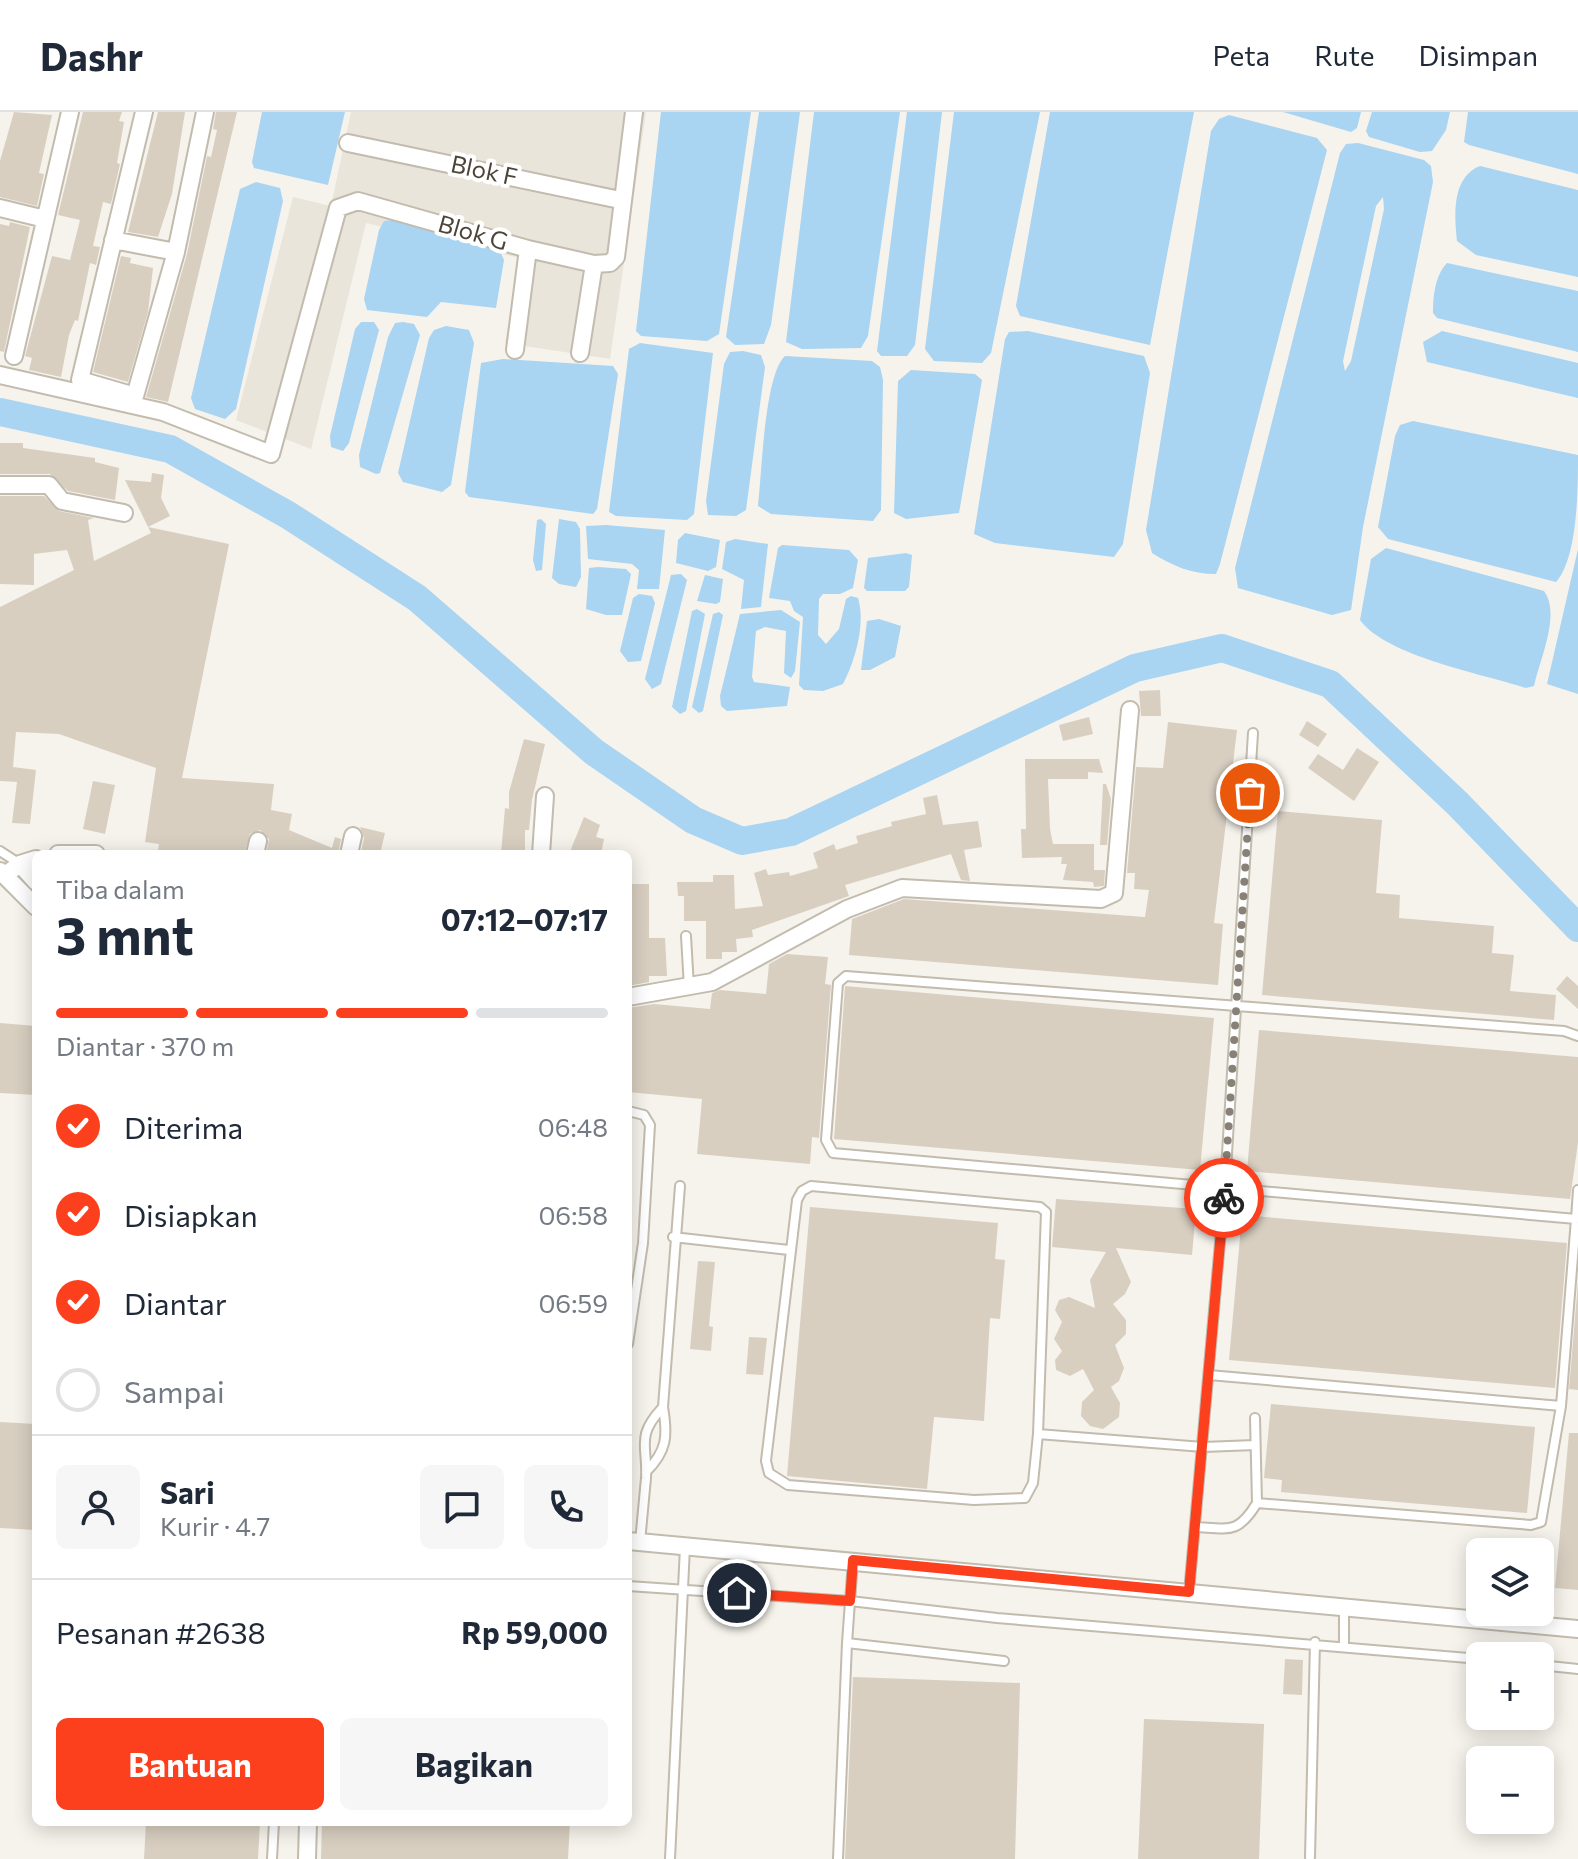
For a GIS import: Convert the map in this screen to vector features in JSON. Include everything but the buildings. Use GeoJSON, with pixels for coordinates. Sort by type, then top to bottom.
{"type":"FeatureCollection","features":[{"type":"Feature","properties":{"kind":"street"},"geometry":{"type":"LineString","coordinates":[[14,356],[70,112]]}},
{"type":"Feature","properties":{"kind":"street"},"geometry":{"type":"LineString","coordinates":[[144,112],[80,380],[135,396],[176,252],[205,112]]}},
{"type":"Feature","properties":{"kind":"street"},"geometry":{"type":"LineString","coordinates":[[580,353],[602,264],[616,257],[628,113]]}},
{"type":"Feature","properties":{"kind":"street","name":"Blok F"},"geometry":{"type":"LineString","coordinates":[[348,143],[620,200]]}},
{"type":"Feature","properties":{"kind":"street","name":"Blok G"},"geometry":{"type":"LineString","coordinates":[[0,375],[163,412],[270,454],[275,446],[338,208],[358,201],[528,249],[602,264]]}},
{"type":"Feature","properties":{"kind":"street"},"geometry":{"type":"LineString","coordinates":[[0,208],[45,219]]}},
{"type":"Feature","properties":{"kind":"street"},"geometry":{"type":"LineString","coordinates":[[113,240],[176,252]]}},
{"type":"Feature","properties":{"kind":"street"},"geometry":{"type":"LineString","coordinates":[[515,350],[528,249]]}},
{"type":"Feature","properties":{"kind":"street"},"geometry":{"type":"LineString","coordinates":[[0,485],[49,485],[62,501],[124,513]]}},
{"type":"Feature","properties":{"kind":"street"},"geometry":{"type":"LineString","coordinates":[[632,996],[689,988],[738,971],[847,909],[895,889],[926,887],[1101,899],[1111,897],[1114,893],[1130,710]]}},
{"type":"Feature","properties":{"kind":"street"},"geometry":{"type":"LineString","coordinates":[[541,850],[545,796]]}},
{"type":"Feature","properties":{"kind":"street"},"geometry":{"type":"LineString","coordinates":[[350,850],[353,836]]}},
{"type":"Feature","properties":{"kind":"street"},"geometry":{"type":"LineString","coordinates":[[28,861],[3,873],[32,903]]}},
{"type":"Feature","properties":{"kind":"street"},"geometry":{"type":"LineString","coordinates":[[634,1542],[1578,1629]]}},
{"type":"Feature","properties":{"kind":"street"},"geometry":{"type":"LineString","coordinates":[[307,1859],[308,1826]]}},
{"type":"Feature","properties":{"kind":"lane"},"geometry":{"type":"LineString","coordinates":[[1189,1592],[1225,1186],[1253,733]]}},
{"type":"Feature","properties":{"kind":"lane"},"geometry":{"type":"LineString","coordinates":[[0,851],[28,861]]}},
{"type":"Feature","properties":{"kind":"lane"},"geometry":{"type":"LineString","coordinates":[[686,936],[689,988]]}},
{"type":"Feature","properties":{"kind":"lane"},"geometry":{"type":"LineString","coordinates":[[1576,1219],[833,1153],[826,1140],[838,983],[846,976],[1564,1031],[1578,1036]]}},
{"type":"Feature","properties":{"kind":"lane"},"geometry":{"type":"LineString","coordinates":[[632,1112],[644,1115],[650,1125],[643,1243],[632,1317]]}},
{"type":"Feature","properties":{"kind":"lane"},"geometry":{"type":"LineString","coordinates":[[646,1472],[666,1446],[663,1407],[673,1237],[680,1186]]}},
{"type":"Feature","properties":{"kind":"lane"},"geometry":{"type":"LineString","coordinates":[[811,1186],[1042,1208],[1048,1216],[1038,1434],[1033,1483],[1029,1494],[1018,1501],[788,1485],[776,1480],[766,1461],[789,1250],[797,1200],[811,1186]]}},
{"type":"Feature","properties":{"kind":"lane"},"geometry":{"type":"LineString","coordinates":[[1257,1503],[1531,1525],[1541,1522],[1561,1406],[1578,1190]]}},
{"type":"Feature","properties":{"kind":"lane"},"geometry":{"type":"LineString","coordinates":[[673,1237],[789,1250]]}},
{"type":"Feature","properties":{"kind":"lane"},"geometry":{"type":"LineString","coordinates":[[1209,1375],[1561,1406]]}},
{"type":"Feature","properties":{"kind":"lane"},"geometry":{"type":"LineString","coordinates":[[634,1542],[646,1472],[644,1438],[650,1421],[663,1407]]}},
{"type":"Feature","properties":{"kind":"lane"},"geometry":{"type":"LineString","coordinates":[[1196,1527],[1235,1529],[1245,1522],[1257,1503],[1255,1418]]}},
{"type":"Feature","properties":{"kind":"lane"},"geometry":{"type":"LineString","coordinates":[[1038,1434],[1203,1447],[1255,1445]]}},
{"type":"Feature","properties":{"kind":"lane"},"geometry":{"type":"LineString","coordinates":[[670,1859],[685,1546]]}},
{"type":"Feature","properties":{"kind":"lane"},"geometry":{"type":"LineString","coordinates":[[838,1859],[853,1560]]}},
{"type":"Feature","properties":{"kind":"lane"},"geometry":{"type":"LineString","coordinates":[[632,1586],[850,1601],[1133,1630],[1315,1642],[1466,1658]]}},
{"type":"Feature","properties":{"kind":"lane"},"geometry":{"type":"LineString","coordinates":[[1344,1608],[1344,1645]]}},
{"type":"Feature","properties":{"kind":"lane"},"geometry":{"type":"LineString","coordinates":[[1310,1857],[1315,1642]]}},
{"type":"Feature","properties":{"kind":"lane"},"geometry":{"type":"LineString","coordinates":[[847,1643],[1004,1661]]}},
{"type":"Feature","properties":{"kind":"lane"},"geometry":{"type":"LineString","coordinates":[[1554,1666],[1578,1669]]}},
{"type":"Feature","properties":{"kind":"lane"},"geometry":{"type":"LineString","coordinates":[[272,1859],[274,1826]]}},
{"type":"Feature","properties":{"kind":"shaded area"},"geometry":{"type":"Polygon","coordinates":[[[351,112],[646,112],[610,359],[505,343],[520,258],[366,223],[311,449],[236,420],[293,197],[331,206],[351,112]]]}},
{"type":"Feature","properties":{"kind":"water"},"geometry":{"type":"Polygon","coordinates":[[[262,112],[345,112],[328,185],[254,168],[252,162],[262,112]]]}},
{"type":"Feature","properties":{"kind":"water"},"geometry":{"type":"Polygon","coordinates":[[[661,112],[751,112],[719,334],[707,341],[641,336],[636,331],[661,112]]]}},
{"type":"Feature","properties":{"kind":"water"},"geometry":{"type":"Polygon","coordinates":[[[759,112],[800,112],[771,325],[764,344],[735,345],[726,337],[759,112]]]}},
{"type":"Feature","properties":{"kind":"water"},"geometry":{"type":"Polygon","coordinates":[[[814,112],[900,112],[868,336],[861,348],[802,349],[786,342],[814,112]]]}},
{"type":"Feature","properties":{"kind":"water"},"geometry":{"type":"Polygon","coordinates":[[[907,112],[942,112],[915,345],[907,356],[881,356],[877,351],[907,112]]]}},
{"type":"Feature","properties":{"kind":"water"},"geometry":{"type":"Polygon","coordinates":[[[954,112],[1040,112],[991,353],[982,363],[934,361],[925,349],[954,112]]]}},
{"type":"Feature","properties":{"kind":"water"},"geometry":{"type":"Polygon","coordinates":[[[1050,112],[1194,112],[1150,345],[1020,316],[1016,306],[1050,112]]]}},
{"type":"Feature","properties":{"kind":"water"},"geometry":{"type":"Polygon","coordinates":[[[1283,112],[1361,112],[1357,128],[1351,132],[1283,112]]]}},
{"type":"Feature","properties":{"kind":"water"},"geometry":{"type":"Polygon","coordinates":[[[1372,112],[1450,112],[1446,130],[1432,151],[1420,152],[1369,137],[1366,131],[1372,112]]]}},
{"type":"Feature","properties":{"kind":"water"},"geometry":{"type":"Polygon","coordinates":[[[1468,112],[1578,112],[1578,174],[1469,145],[1464,142],[1468,112]]]}},
{"type":"Feature","properties":{"kind":"water"},"geometry":{"type":"Polygon","coordinates":[[[1229,115],[1317,138],[1327,150],[1216,574],[1182,568],[1152,553],[1146,530],[1211,131],[1219,119],[1229,115]]]}},
{"type":"Feature","properties":{"kind":"water"},"geometry":{"type":"Polygon","coordinates":[[[1358,143],[1424,160],[1431,166],[1433,182],[1363,527],[1351,610],[1332,615],[1238,588],[1235,568],[1340,153],[1346,144],[1358,143]],[[1383,197],[1376,206],[1343,361],[1345,371],[1351,361],[1384,209],[1383,197]]]}},
{"type":"Feature","properties":{"kind":"water"},"geometry":{"type":"Polygon","coordinates":[[[1480,166],[1578,190],[1578,277],[1476,255],[1457,241],[1455,219],[1460,187],[1471,171],[1480,166]]]}},
{"type":"Feature","properties":{"kind":"water"},"geometry":{"type":"Polygon","coordinates":[[[256,182],[280,188],[283,201],[236,409],[225,419],[195,409],[191,398],[240,189],[256,182]]]}},
{"type":"Feature","properties":{"kind":"water"},"geometry":{"type":"Polygon","coordinates":[[[392,220],[500,251],[504,260],[496,308],[441,302],[427,317],[367,310],[364,299],[379,230],[384,221],[392,220]]]}},
{"type":"Feature","properties":{"kind":"water"},"geometry":{"type":"Polygon","coordinates":[[[1447,263],[1578,291],[1578,352],[1437,318],[1433,313],[1436,286],[1447,263]]]}},
{"type":"Feature","properties":{"kind":"water"},"geometry":{"type":"Polygon","coordinates":[[[361,322],[374,322],[379,330],[349,443],[343,451],[331,447],[330,436],[355,329],[361,322]]]}},
{"type":"Feature","properties":{"kind":"water"},"geometry":{"type":"Polygon","coordinates":[[[395,323],[414,324],[420,335],[380,473],[376,474],[360,467],[359,455],[388,337],[395,323]]]}},
{"type":"Feature","properties":{"kind":"water"},"geometry":{"type":"Polygon","coordinates":[[[446,326],[469,330],[474,343],[451,485],[442,492],[403,482],[398,473],[429,338],[434,330],[446,326]]]}},
{"type":"Feature","properties":{"kind":"water"},"geometry":{"type":"Polygon","coordinates":[[[1028,331],[1144,356],[1150,373],[1123,544],[1114,557],[995,543],[974,534],[1005,339],[1009,332],[1028,331]]]}},
{"type":"Feature","properties":{"kind":"water"},"geometry":{"type":"Polygon","coordinates":[[[1442,331],[1578,363],[1578,398],[1427,362],[1423,342],[1442,331]]]}},
{"type":"Feature","properties":{"kind":"water"},"geometry":{"type":"Polygon","coordinates":[[[640,343],[713,353],[694,514],[687,520],[616,516],[609,512],[629,349],[640,343]]]}},
{"type":"Feature","properties":{"kind":"water"},"geometry":{"type":"Polygon","coordinates":[[[730,352],[761,355],[765,367],[746,510],[736,516],[708,515],[706,501],[724,364],[730,352]]]}},
{"type":"Feature","properties":{"kind":"water"},"geometry":{"type":"Polygon","coordinates":[[[785,356],[872,361],[880,367],[883,380],[881,510],[873,521],[771,514],[758,506],[768,404],[772,383],[785,356]]]}},
{"type":"Feature","properties":{"kind":"water"},"geometry":{"type":"Polygon","coordinates":[[[503,359],[613,366],[618,374],[597,509],[593,514],[469,497],[465,492],[481,363],[503,359]]]}},
{"type":"Feature","properties":{"kind":"water"},"geometry":{"type":"Polygon","coordinates":[[[911,370],[975,374],[982,380],[959,513],[906,519],[894,513],[898,381],[911,370]]]}},
{"type":"Feature","properties":{"kind":"water"},"geometry":{"type":"Polygon","coordinates":[[[1413,421],[1578,455],[1573,540],[1569,557],[1556,582],[1388,539],[1378,527],[1395,436],[1400,425],[1413,421]]]}},
{"type":"Feature","properties":{"kind":"water"},"geometry":{"type":"Polygon","coordinates":[[[541,519],[546,524],[542,570],[536,571],[533,560],[537,520],[541,519]]]}},
{"type":"Feature","properties":{"kind":"water"},"geometry":{"type":"Polygon","coordinates":[[[559,519],[576,522],[580,529],[581,577],[576,587],[559,584],[552,578],[559,519]]]}},
{"type":"Feature","properties":{"kind":"water"},"geometry":{"type":"Polygon","coordinates":[[[586,526],[665,530],[659,589],[637,589],[639,570],[632,564],[588,559],[586,526]]]}},
{"type":"Feature","properties":{"kind":"water"},"geometry":{"type":"Polygon","coordinates":[[[685,533],[720,540],[716,567],[708,571],[676,563],[678,540],[685,533]]]}},
{"type":"Feature","properties":{"kind":"water"},"geometry":{"type":"Polygon","coordinates":[[[735,539],[768,544],[761,607],[741,609],[744,580],[722,569],[726,542],[735,539]]]}},
{"type":"Feature","properties":{"kind":"water"},"geometry":{"type":"Polygon","coordinates":[[[782,545],[849,550],[858,560],[853,588],[840,594],[823,594],[819,599],[818,635],[826,644],[839,629],[846,599],[851,596],[858,598],[861,619],[858,642],[843,684],[823,691],[804,690],[799,685],[803,617],[794,611],[790,601],[769,598],[778,548],[782,545]]]}},
{"type":"Feature","properties":{"kind":"water"},"geometry":{"type":"Polygon","coordinates":[[[1386,548],[1544,591],[1549,601],[1550,624],[1534,686],[1526,688],[1437,662],[1413,654],[1373,633],[1360,620],[1371,559],[1386,548]]]}},
{"type":"Feature","properties":{"kind":"water"},"geometry":{"type":"Polygon","coordinates":[[[1578,549],[1578,694],[1547,684],[1578,549]]]}},
{"type":"Feature","properties":{"kind":"water"},"geometry":{"type":"Polygon","coordinates":[[[906,553],[912,555],[909,587],[905,591],[867,591],[864,588],[868,558],[906,553]]]}},
{"type":"Feature","properties":{"kind":"water"},"geometry":{"type":"Polygon","coordinates":[[[589,568],[626,569],[631,574],[622,615],[606,615],[586,609],[589,568]]]}},
{"type":"Feature","properties":{"kind":"water"},"geometry":{"type":"Polygon","coordinates":[[[681,574],[687,580],[661,684],[652,689],[645,679],[671,575],[681,574]]]}},
{"type":"Feature","properties":{"kind":"water"},"geometry":{"type":"Polygon","coordinates":[[[705,575],[723,579],[720,602],[716,604],[697,601],[705,575]]]}},
{"type":"Feature","properties":{"kind":"water"},"geometry":{"type":"Polygon","coordinates":[[[639,594],[652,596],[655,603],[641,661],[628,662],[620,651],[633,598],[639,594]]]}},
{"type":"Feature","properties":{"kind":"water"},"geometry":{"type":"Polygon","coordinates":[[[697,609],[705,614],[686,711],[680,714],[672,707],[692,611],[697,609]]]}},
{"type":"Feature","properties":{"kind":"water"},"geometry":{"type":"Polygon","coordinates":[[[781,610],[800,622],[795,671],[791,678],[784,673],[786,631],[765,627],[756,631],[752,677],[754,682],[790,687],[787,706],[727,711],[721,706],[720,696],[740,614],[781,610]]]}},
{"type":"Feature","properties":{"kind":"water"},"geometry":{"type":"Polygon","coordinates":[[[719,612],[723,615],[703,711],[699,713],[692,707],[713,614],[719,612]]]}},
{"type":"Feature","properties":{"kind":"water"},"geometry":{"type":"Polygon","coordinates":[[[879,619],[901,626],[895,657],[870,670],[861,670],[867,621],[879,619]]]}},
{"type":"Feature","properties":{"kind":"waterway"},"geometry":{"type":"LineString","coordinates":[[0,412],[170,449],[288,515],[417,598],[594,752],[693,820],[742,841],[791,832],[1135,668],[1222,648],[1330,684],[1457,803],[1578,928]]}},
{"type":"Feature","properties":{"kind":"way so far"},"geometry":{"type":"LineString","coordinates":[[1224,1198],[1250,793]]}},
{"type":"Feature","properties":{"kind":"route"},"geometry":{"type":"LineString","coordinates":[[737,1593],[850,1601],[853,1560],[1189,1592],[1224,1198]]}}]}
